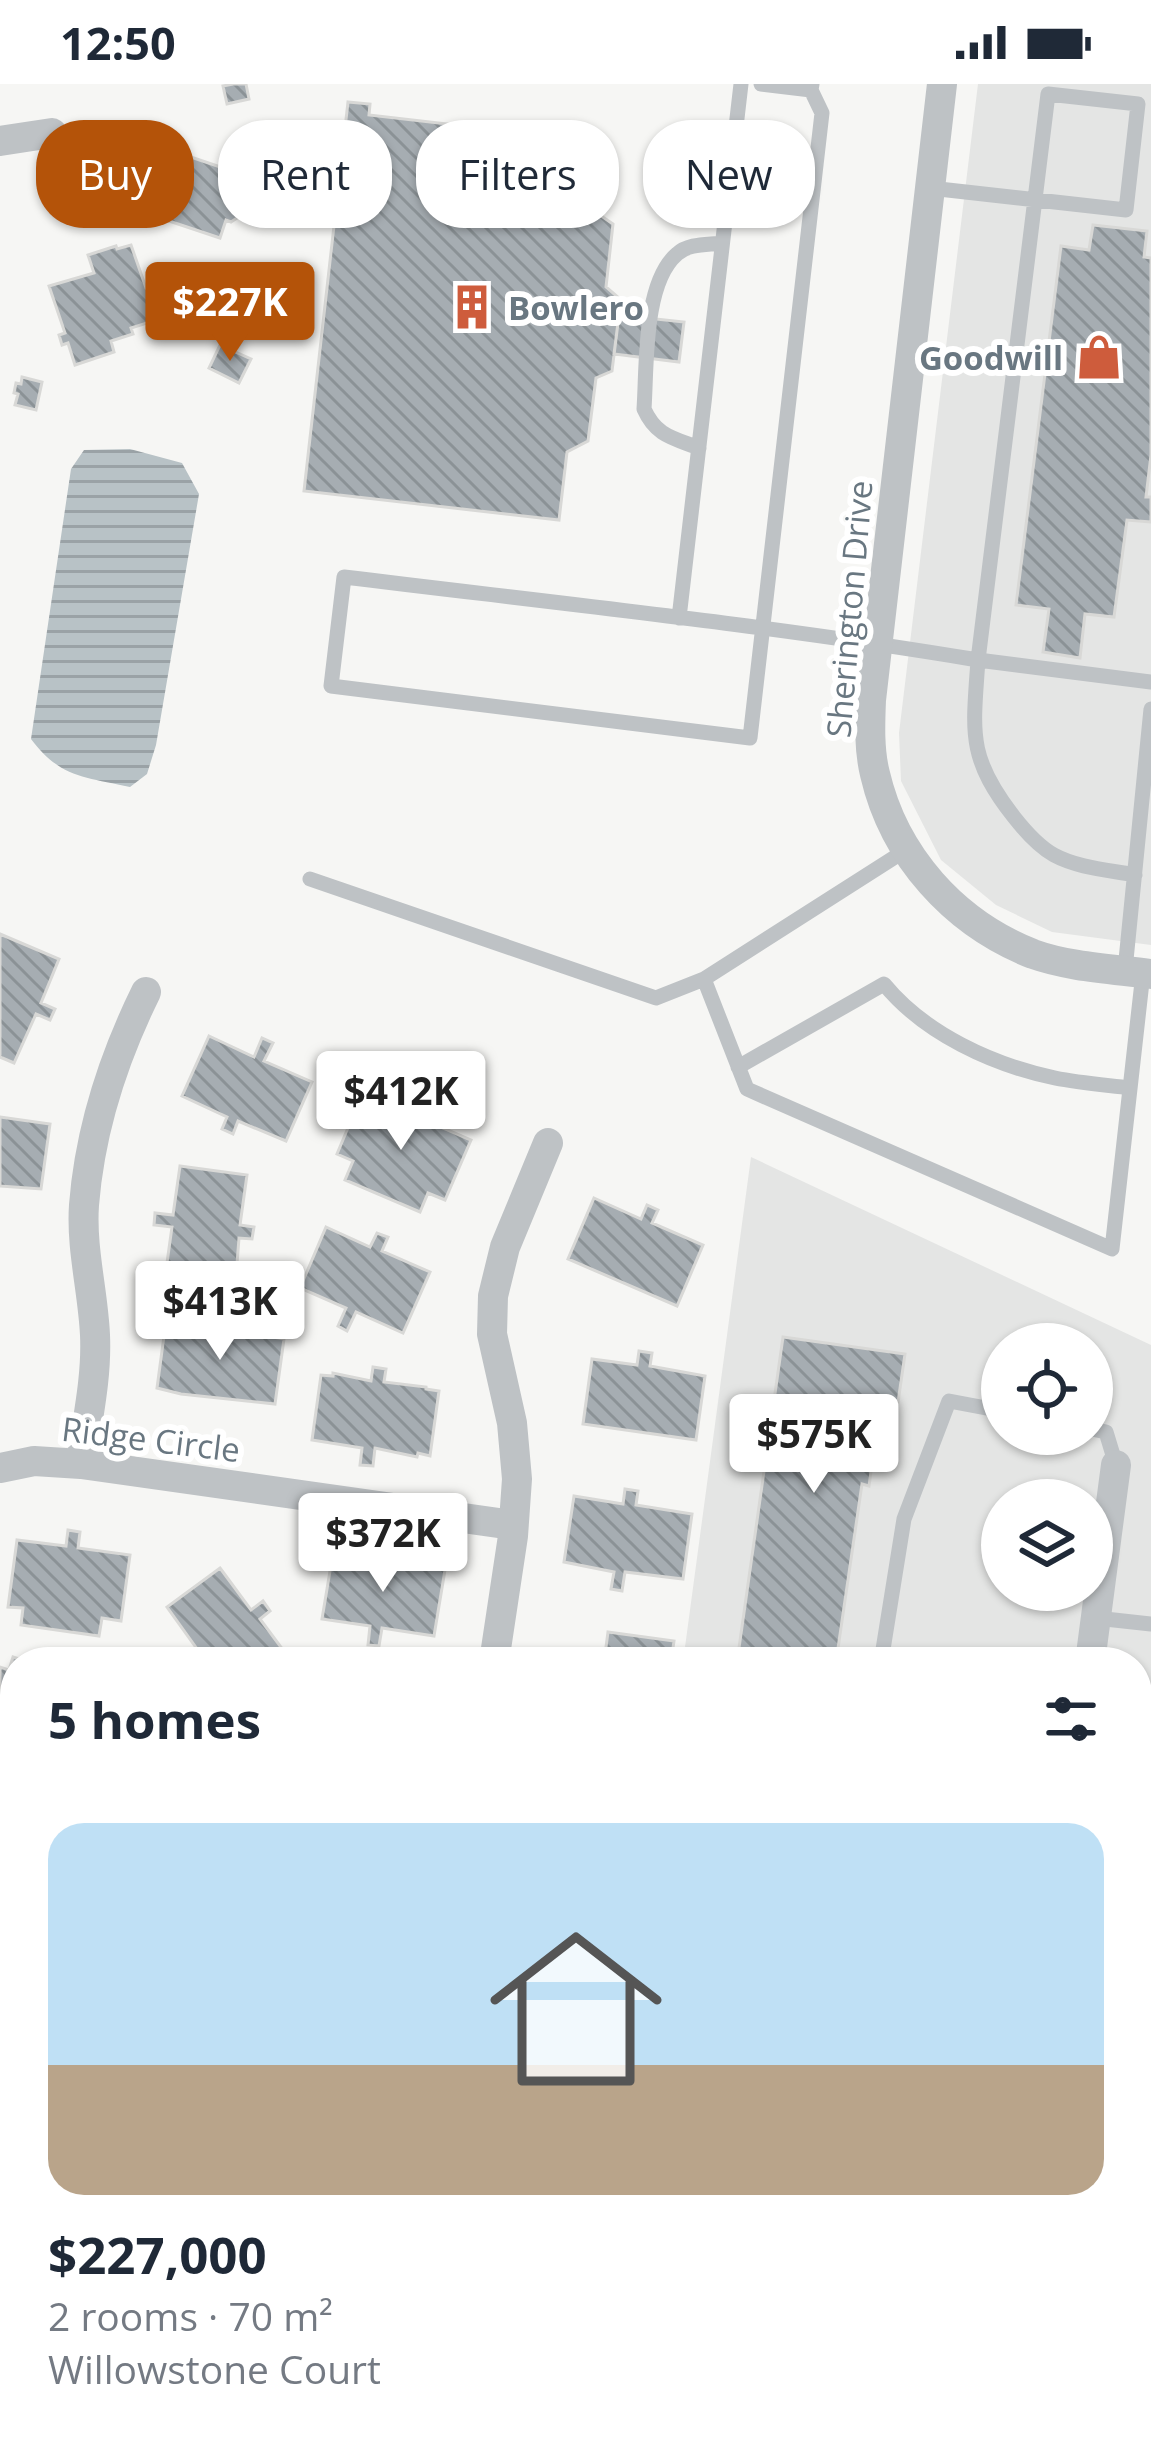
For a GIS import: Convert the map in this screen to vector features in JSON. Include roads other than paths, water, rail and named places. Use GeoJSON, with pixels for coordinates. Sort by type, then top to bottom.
{"type":"FeatureCollection","features":[{"type":"Feature","properties":{"kind":"street","name":"Sherington Drive"},"geometry":{"type":"LineString","coordinates":[[942,84],[871,700],[874,773],[912,861],[956,909],[1000,939],[1037,956],[1140,972]]}},
{"type":"Feature","properties":{"kind":"street"},"geometry":{"type":"LineString","coordinates":[[0,141],[36,135]]}},
{"type":"Feature","properties":{"kind":"street"},"geometry":{"type":"LineString","coordinates":[[81,1464],[95,1354],[86,1266],[87,1173],[100,1109],[121,1044],[146,992]]}},
{"type":"Feature","properties":{"kind":"street"},"geometry":{"type":"LineString","coordinates":[[496,1647],[517,1479],[512,1423],[493,1334],[493,1296],[505,1247],[548,1143]]}},
{"type":"Feature","properties":{"kind":"street","name":"Ridge Circle"},"geometry":{"type":"LineString","coordinates":[[0,1468],[34,1461],[81,1464],[513,1525]]}},
{"type":"Feature","properties":{"kind":"street"},"geometry":{"type":"LineString","coordinates":[[1092,1647],[1117,1465]]}},
{"type":"Feature","properties":{"kind":"lane"},"geometry":{"type":"LineString","coordinates":[[680,618],[741,84]]}},
{"type":"Feature","properties":{"kind":"lane"},"geometry":{"type":"LineString","coordinates":[[761,84],[812,87],[822,113],[763,629],[750,738],[331,686],[344,577],[680,618],[763,629],[877,644],[978,660],[1151,682]]}},
{"type":"Feature","properties":{"kind":"lane"},"geometry":{"type":"LineString","coordinates":[[930,188],[1037,200],[1126,210],[1138,104],[1048,94],[1037,200],[978,660],[974,724],[984,774],[1029,836],[1053,855],[1135,875]]}},
{"type":"Feature","properties":{"kind":"lane"},"geometry":{"type":"LineString","coordinates":[[699,448],[652,426],[644,409],[653,294],[675,255],[690,246],[722,243]]}},
{"type":"Feature","properties":{"kind":"lane"},"geometry":{"type":"LineString","coordinates":[[704,979],[747,1089],[1112,1249],[1140,972],[1135,875],[1151,709]]}},
{"type":"Feature","properties":{"kind":"lane"},"geometry":{"type":"LineString","coordinates":[[310,879],[656,998],[704,979],[906,850]]}},
{"type":"Feature","properties":{"kind":"lane"},"geometry":{"type":"LineString","coordinates":[[738,1067],[884,984],[941,1034],[979,1053],[1054,1078],[1130,1088]]}},
{"type":"Feature","properties":{"kind":"lane"},"geometry":{"type":"LineString","coordinates":[[883,1647],[904,1519],[950,1401],[981,1407]]}},
{"type":"Feature","properties":{"kind":"lane"},"geometry":{"type":"LineString","coordinates":[[1113,1453],[1117,1465]]}},
{"type":"Feature","properties":{"kind":"lane"},"geometry":{"type":"LineString","coordinates":[[1096,1618],[1151,1624]]}},
{"type":"Feature","properties":{"kind":"place","name":"Bowlero"},"geometry":{"type":"Point","coordinates":[472,307]}},
{"type":"Feature","properties":{"kind":"place","name":"Goodwill"},"geometry":{"type":"Point","coordinates":[1099,357]}}]}
